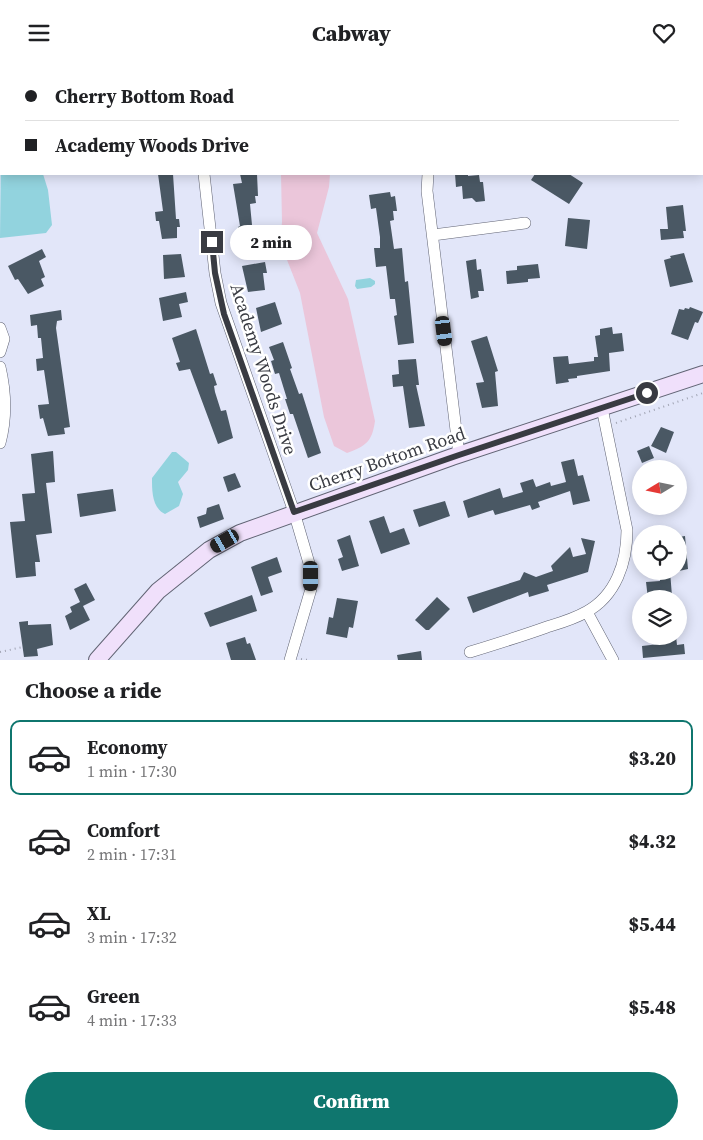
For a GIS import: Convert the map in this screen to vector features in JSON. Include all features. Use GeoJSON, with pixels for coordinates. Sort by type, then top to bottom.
{"type":"FeatureCollection","features":[{"type":"Feature","properties":{"kind":"main road","name":"Cherry Bottom Road"},"geometry":{"type":"LineString","coordinates":[[97,660],[158,591],[210,550],[240,533],[294,512],[459,455],[703,374]]}},
{"type":"Feature","properties":{"kind":"street","name":"Academy Woods Drive"},"geometry":{"type":"LineString","coordinates":[[204,175],[214,269],[221,303],[294,512],[311,570],[311,589],[290,660]]}},
{"type":"Feature","properties":{"kind":"street"},"geometry":{"type":"LineString","coordinates":[[428,175],[427,191],[459,455]]}},
{"type":"Feature","properties":{"kind":"street"},"geometry":{"type":"LineString","coordinates":[[432,235],[525,223]]}},
{"type":"Feature","properties":{"kind":"street"},"geometry":{"type":"LineString","coordinates":[[0,327],[4,339],[0,352]]}},
{"type":"Feature","properties":{"kind":"street"},"geometry":{"type":"LineString","coordinates":[[0,367],[5,387],[5,422],[0,443]]}},
{"type":"Feature","properties":{"kind":"street"},"geometry":{"type":"LineString","coordinates":[[470,653],[588,612],[607,594],[615,582],[623,567],[627,548],[624,512],[602,408]]}},
{"type":"Feature","properties":{"kind":"street"},"geometry":{"type":"LineString","coordinates":[[588,612],[614,660]]}},
{"type":"Feature","properties":{"kind":"path"},"geometry":{"type":"LineString","coordinates":[[614,424],[703,393]]}},
{"type":"Feature","properties":{"kind":"path"},"geometry":{"type":"LineString","coordinates":[[0,652],[23,647]]}},
{"type":"Feature","properties":{"kind":"shaded area"},"geometry":{"type":"Polygon","coordinates":[[[281,175],[330,175],[329,187],[317,233],[348,299],[375,421],[370,439],[359,448],[347,453],[334,446],[324,417],[300,293],[280,242],[282,222],[281,175]]]}},
{"type":"Feature","properties":{"kind":"water"},"geometry":{"type":"Polygon","coordinates":[[[1,175],[43,175],[48,190],[52,225],[46,233],[0,238],[1,175]]]}},
{"type":"Feature","properties":{"kind":"water"},"geometry":{"type":"Polygon","coordinates":[[[370,278],[375,281],[375,284],[371,287],[357,289],[355,286],[356,280],[370,278]]]}},
{"type":"Feature","properties":{"kind":"water"},"geometry":{"type":"Polygon","coordinates":[[[172,452],[176,452],[189,463],[188,470],[178,482],[183,494],[179,506],[165,514],[157,508],[155,503],[152,478],[172,452]]]}},
{"type":"Feature","properties":{"kind":"building"},"geometry":{"type":"Polygon","coordinates":[[[158,175],[173,175],[176,219],[179,219],[180,227],[177,227],[177,238],[162,239],[159,221],[156,221],[155,212],[163,211],[158,175]]]}},
{"type":"Feature","properties":{"kind":"building"},"geometry":{"type":"Polygon","coordinates":[[[240,175],[257,175],[258,196],[255,196],[256,203],[250,204],[252,225],[255,225],[256,231],[263,230],[264,241],[240,244],[238,227],[240,226],[233,184],[242,183],[240,175]]]}},
{"type":"Feature","properties":{"kind":"building"},"geometry":{"type":"Polygon","coordinates":[[[455,175],[479,175],[480,182],[483,182],[485,201],[476,202],[472,198],[463,199],[462,186],[456,187],[455,175]]]}},
{"type":"Feature","properties":{"kind":"building"},"geometry":{"type":"Polygon","coordinates":[[[534,175],[571,175],[583,183],[569,204],[531,180],[534,175]]]}},
{"type":"Feature","properties":{"kind":"building"},"geometry":{"type":"Polygon","coordinates":[[[390,192],[391,197],[395,196],[397,211],[393,211],[394,220],[390,221],[394,249],[402,248],[405,282],[408,281],[414,343],[398,345],[394,316],[397,315],[395,299],[390,299],[386,266],[376,267],[374,248],[380,248],[380,237],[376,208],[371,209],[369,195],[390,192]]]}},
{"type":"Feature","properties":{"kind":"building"},"geometry":{"type":"Polygon","coordinates":[[[683,205],[686,231],[683,231],[684,238],[661,240],[660,229],[668,229],[666,207],[683,205]]]}},
{"type":"Feature","properties":{"kind":"building"},"geometry":{"type":"Polygon","coordinates":[[[568,218],[590,220],[587,249],[565,246],[568,218]]]}},
{"type":"Feature","properties":{"kind":"building"},"geometry":{"type":"Polygon","coordinates":[[[42,249],[46,257],[39,261],[45,277],[41,279],[44,286],[28,294],[18,279],[15,280],[8,266],[42,249]]]}},
{"type":"Feature","properties":{"kind":"building"},"geometry":{"type":"Polygon","coordinates":[[[684,253],[693,282],[670,287],[664,260],[671,258],[670,256],[684,253]]]}},
{"type":"Feature","properties":{"kind":"building"},"geometry":{"type":"Polygon","coordinates":[[[181,254],[185,277],[164,279],[163,255],[181,254]]]}},
{"type":"Feature","properties":{"kind":"building"},"geometry":{"type":"Polygon","coordinates":[[[476,259],[477,270],[481,269],[484,291],[478,291],[479,297],[471,299],[466,261],[476,259]]]}},
{"type":"Feature","properties":{"kind":"building"},"geometry":{"type":"Polygon","coordinates":[[[265,262],[267,273],[263,273],[265,290],[248,292],[242,266],[265,262]]]}},
{"type":"Feature","properties":{"kind":"building"},"geometry":{"type":"Polygon","coordinates":[[[538,264],[540,278],[528,279],[528,282],[507,284],[506,271],[517,270],[517,266],[538,264]]]}},
{"type":"Feature","properties":{"kind":"building"},"geometry":{"type":"Polygon","coordinates":[[[186,292],[188,302],[179,304],[182,317],[163,321],[159,298],[186,292]]]}},
{"type":"Feature","properties":{"kind":"building"},"geometry":{"type":"Polygon","coordinates":[[[275,302],[282,324],[261,332],[256,308],[275,302]]]}},
{"type":"Feature","properties":{"kind":"building"},"geometry":{"type":"Polygon","coordinates":[[[690,307],[703,312],[698,323],[695,322],[688,340],[671,334],[679,309],[684,310],[690,307]]]}},
{"type":"Feature","properties":{"kind":"building"},"geometry":{"type":"Polygon","coordinates":[[[61,310],[62,320],[57,321],[56,328],[70,427],[64,428],[65,434],[48,436],[43,418],[40,419],[38,405],[49,404],[44,370],[37,371],[36,359],[43,358],[41,338],[38,338],[37,325],[31,326],[30,315],[61,310]]]}},
{"type":"Feature","properties":{"kind":"building"},"geometry":{"type":"Polygon","coordinates":[[[612,327],[613,334],[622,333],[624,351],[609,353],[610,371],[577,376],[577,378],[568,379],[569,382],[556,384],[553,357],[568,356],[569,364],[594,361],[594,357],[598,357],[595,336],[600,335],[600,329],[612,327]]]}},
{"type":"Feature","properties":{"kind":"building"},"geometry":{"type":"Polygon","coordinates":[[[196,329],[210,374],[213,373],[217,385],[214,386],[221,411],[226,410],[233,438],[218,444],[190,369],[179,371],[176,363],[180,362],[172,338],[196,329]]]}},
{"type":"Feature","properties":{"kind":"building"},"geometry":{"type":"Polygon","coordinates":[[[487,336],[498,371],[495,372],[498,406],[482,408],[476,383],[484,382],[471,341],[487,336]]]}},
{"type":"Feature","properties":{"kind":"building"},"geometry":{"type":"Polygon","coordinates":[[[283,342],[292,368],[290,369],[299,394],[302,393],[321,453],[308,458],[293,414],[290,414],[279,373],[275,374],[271,361],[274,360],[269,347],[283,342]]]}},
{"type":"Feature","properties":{"kind":"building"},"geometry":{"type":"Polygon","coordinates":[[[416,359],[419,385],[416,385],[425,426],[409,428],[403,386],[393,387],[392,375],[399,374],[398,360],[416,359]]]}},
{"type":"Feature","properties":{"kind":"building"},"geometry":{"type":"Polygon","coordinates":[[[661,427],[674,432],[666,453],[651,446],[661,427]]]}},
{"type":"Feature","properties":{"kind":"building"},"geometry":{"type":"Polygon","coordinates":[[[649,446],[654,458],[641,460],[637,451],[649,446]]]}},
{"type":"Feature","properties":{"kind":"building"},"geometry":{"type":"Polygon","coordinates":[[[53,451],[55,482],[46,483],[52,533],[36,535],[40,562],[35,562],[36,576],[16,578],[10,522],[25,521],[22,494],[35,493],[31,454],[53,451]]]}},
{"type":"Feature","properties":{"kind":"building"},"geometry":{"type":"Polygon","coordinates":[[[574,459],[578,476],[583,475],[590,501],[573,505],[570,491],[538,502],[540,507],[532,510],[530,505],[495,515],[493,510],[468,518],[463,501],[500,488],[503,498],[523,492],[520,483],[533,479],[536,487],[550,482],[551,486],[566,482],[561,462],[574,459]]]}},
{"type":"Feature","properties":{"kind":"building"},"geometry":{"type":"Polygon","coordinates":[[[235,473],[241,487],[228,492],[223,477],[235,473]]]}},
{"type":"Feature","properties":{"kind":"building"},"geometry":{"type":"Polygon","coordinates":[[[113,489],[116,511],[80,517],[77,494],[113,489]]]}},
{"type":"Feature","properties":{"kind":"building"},"geometry":{"type":"Polygon","coordinates":[[[445,501],[450,516],[419,527],[413,510],[445,501]]]}},
{"type":"Feature","properties":{"kind":"building"},"geometry":{"type":"Polygon","coordinates":[[[219,504],[224,519],[200,528],[197,517],[206,514],[207,508],[219,504]]]}},
{"type":"Feature","properties":{"kind":"building"},"geometry":{"type":"Polygon","coordinates":[[[384,516],[390,533],[404,528],[410,544],[381,554],[369,521],[384,516]]]}},
{"type":"Feature","properties":{"kind":"building"},"geometry":{"type":"Polygon","coordinates":[[[350,535],[359,566],[342,571],[338,559],[343,557],[337,540],[350,535]]]}},
{"type":"Feature","properties":{"kind":"building"},"geometry":{"type":"Polygon","coordinates":[[[581,538],[595,541],[588,572],[547,585],[549,591],[529,597],[528,592],[473,613],[467,597],[520,580],[524,572],[536,577],[553,571],[551,566],[570,547],[573,557],[586,554],[581,538]]]}},
{"type":"Feature","properties":{"kind":"building"},"geometry":{"type":"Polygon","coordinates":[[[277,557],[282,572],[268,577],[273,592],[261,596],[251,567],[277,557]]]}},
{"type":"Feature","properties":{"kind":"building"},"geometry":{"type":"Polygon","coordinates":[[[671,580],[672,590],[647,590],[646,582],[671,580]]]}},
{"type":"Feature","properties":{"kind":"building"},"geometry":{"type":"Polygon","coordinates":[[[86,583],[95,600],[83,606],[90,620],[70,630],[65,616],[72,612],[70,607],[80,602],[74,589],[86,583]]]}},
{"type":"Feature","properties":{"kind":"building"},"geometry":{"type":"Polygon","coordinates":[[[252,595],[257,611],[210,627],[204,613],[252,595]]]}},
{"type":"Feature","properties":{"kind":"building"},"geometry":{"type":"Polygon","coordinates":[[[437,597],[450,609],[429,630],[426,630],[415,620],[437,597]]]}},
{"type":"Feature","properties":{"kind":"building"},"geometry":{"type":"Polygon","coordinates":[[[337,598],[358,601],[353,628],[349,627],[347,638],[326,634],[329,617],[333,618],[337,598]]]}},
{"type":"Feature","properties":{"kind":"building"},"geometry":{"type":"Polygon","coordinates":[[[28,621],[28,625],[51,624],[53,645],[37,649],[38,656],[24,657],[19,622],[28,621]]]}},
{"type":"Feature","properties":{"kind":"building"},"geometry":{"type":"Polygon","coordinates":[[[245,637],[247,644],[250,643],[256,660],[231,660],[226,643],[245,637]]]}},
{"type":"Feature","properties":{"kind":"building"},"geometry":{"type":"Polygon","coordinates":[[[684,645],[685,654],[643,658],[642,646],[684,645]]]}},
{"type":"Feature","properties":{"kind":"building"},"geometry":{"type":"Polygon","coordinates":[[[421,651],[422,660],[398,660],[397,655],[421,651]]]}},
{"type":"Feature","properties":{"kind":"route"},"geometry":{"type":"LineString","coordinates":[[212,242],[215,273],[224,314],[294,512],[647,393]]}}]}
